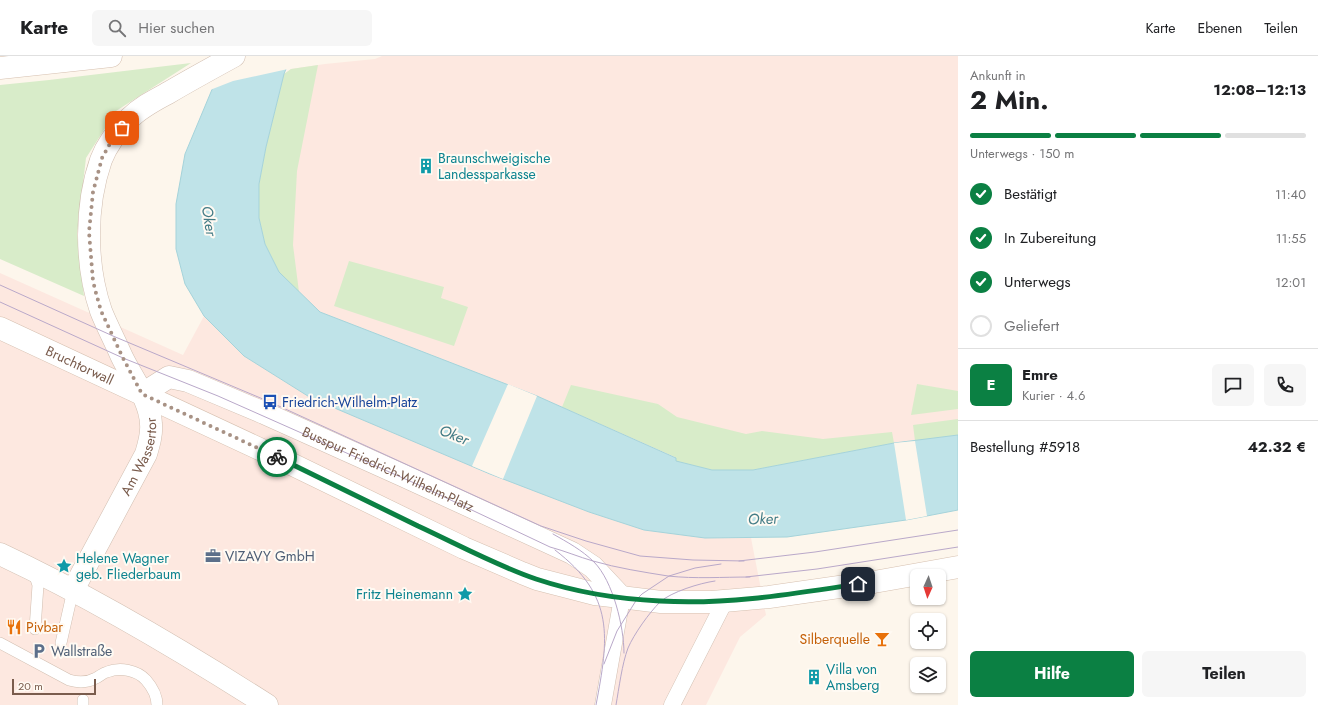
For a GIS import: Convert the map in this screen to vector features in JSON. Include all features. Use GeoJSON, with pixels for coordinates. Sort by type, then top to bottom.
{"type":"FeatureCollection","features":[{"type":"Feature","properties":{"kind":"street"},"geometry":{"type":"LineString","coordinates":[[0,68],[111,56]]}},
{"type":"Feature","properties":{"kind":"street","name":"Am Wassertor"},"geometry":{"type":"LineString","coordinates":[[73,590],[146,454],[152,424],[149,411],[142,394],[101,311],[93,281],[89,232],[93,192],[102,158],[113,138],[131,117],[153,101],[234,56]]}},
{"type":"Feature","properties":{"kind":"street","name":"Bruchtorwall"},"geometry":{"type":"LineString","coordinates":[[0,328],[279,458],[464,548],[537,579],[595,594],[661,602],[712,602],[769,598],[958,568]]}},
{"type":"Feature","properties":{"kind":"street","name":"Busspur Friedrich-Wilhelm-Platz"},"geometry":{"type":"LineString","coordinates":[[142,394],[169,377],[188,381],[264,413],[572,553],[593,567],[622,598]]}},
{"type":"Feature","properties":{"kind":"street"},"geometry":{"type":"LineString","coordinates":[[0,554],[73,590],[195,659],[267,705]]}},
{"type":"Feature","properties":{"kind":"street"},"geometry":{"type":"LineString","coordinates":[[603,705],[622,598]]}},
{"type":"Feature","properties":{"kind":"street"},"geometry":{"type":"LineString","coordinates":[[672,705],[725,601]]}},
{"type":"Feature","properties":{"kind":"lane"},"geometry":{"type":"LineString","coordinates":[[21,564],[31,571],[38,585],[35,629]]}},
{"type":"Feature","properties":{"kind":"lane"},"geometry":{"type":"LineString","coordinates":[[61,643],[73,590]]}},
{"type":"Feature","properties":{"kind":"lane"},"geometry":{"type":"LineString","coordinates":[[0,643],[69,680],[78,682],[86,682],[106,672],[118,669],[131,671],[142,676],[152,686],[157,697],[157,705]]}},
{"type":"Feature","properties":{"kind":"shaded area","name":"Braunschweigische Landessparkasse"},"geometry":{"type":"Polygon","coordinates":[[[382,56],[958,56],[958,435],[894,443],[675,461],[675,457],[537,396],[320,312],[279,272],[266,147],[284,74],[291,69],[375,59],[382,56]]]}},
{"type":"Feature","properties":{"kind":"shaded area"},"geometry":{"type":"Polygon","coordinates":[[[0,273],[183,355],[204,316],[244,356],[311,398],[490,474],[589,512],[644,530],[705,538],[751,538],[766,615],[740,637],[706,705],[0,705],[0,273]]]}},
{"type":"Feature","properties":{"kind":"green space"},"geometry":{"type":"Polygon","coordinates":[[[191,63],[116,111],[86,158],[77,234],[84,296],[0,259],[0,85],[191,63]]]}},
{"type":"Feature","properties":{"kind":"green space"},"geometry":{"type":"Polygon","coordinates":[[[318,65],[297,171],[293,245],[299,292],[279,272],[265,244],[259,218],[259,184],[266,147],[284,74],[291,69],[318,65]]]}},
{"type":"Feature","properties":{"kind":"green space"},"geometry":{"type":"Polygon","coordinates":[[[349,261],[444,287],[441,298],[468,307],[454,346],[334,306],[349,261]]]}},
{"type":"Feature","properties":{"kind":"green space"},"geometry":{"type":"Polygon","coordinates":[[[917,384],[958,391],[958,409],[911,415],[917,384]]]}},
{"type":"Feature","properties":{"kind":"green space"},"geometry":{"type":"Polygon","coordinates":[[[571,385],[658,404],[677,417],[746,434],[762,431],[823,439],[892,432],[894,443],[753,470],[712,470],[675,461],[675,457],[562,407],[571,385]]]}},
{"type":"Feature","properties":{"kind":"green space"},"geometry":{"type":"Polygon","coordinates":[[[958,419],[958,435],[915,441],[913,425],[958,419]]]}},
{"type":"Feature","properties":{"kind":"water","name":"Oker"},"geometry":{"type":"Polygon","coordinates":[[[226,56],[291,56],[284,74],[266,147],[259,184],[259,218],[265,244],[279,272],[320,312],[537,396],[676,458],[676,461],[712,470],[753,470],[894,443],[958,435],[958,510],[906,520],[787,537],[705,538],[644,530],[589,512],[490,474],[311,398],[244,356],[204,316],[185,284],[176,249],[176,204],[185,154],[226,56]]]}},
{"type":"Feature","properties":{"kind":"pier"},"geometry":{"type":"Polygon","coordinates":[[[224,56],[293,56],[288,69],[233,81],[210,90],[224,56]]]}},
{"type":"Feature","properties":{"kind":"pier"},"geometry":{"type":"Polygon","coordinates":[[[508,384],[537,396],[503,479],[472,466],[508,384]]]}},
{"type":"Feature","properties":{"kind":"pier"},"geometry":{"type":"Polygon","coordinates":[[[915,441],[927,516],[906,520],[894,443],[915,441]]]}},
{"type":"Feature","properties":{"kind":"tram line"},"geometry":{"type":"LineString","coordinates":[[0,285],[113,336],[270,402],[541,526],[586,541],[640,556],[693,560],[744,561]]}},
{"type":"Feature","properties":{"kind":"tram line"},"geometry":{"type":"LineString","coordinates":[[0,302],[123,358],[218,396],[421,486],[550,547],[630,570],[668,576],[699,578],[750,577]]}},
{"type":"Feature","properties":{"kind":"tram line"},"geometry":{"type":"LineString","coordinates":[[739,561],[815,552],[958,530]]}},
{"type":"Feature","properties":{"kind":"tram line"},"geometry":{"type":"LineString","coordinates":[[553,534],[574,546],[594,562],[601,570],[612,592],[620,618],[624,653]]}},
{"type":"Feature","properties":{"kind":"tram line"},"geometry":{"type":"LineString","coordinates":[[746,577],[817,569],[958,547]]}},
{"type":"Feature","properties":{"kind":"tram line"},"geometry":{"type":"LineString","coordinates":[[555,550],[575,567],[589,584],[598,601],[603,619],[605,638],[604,659],[596,705]]}},
{"type":"Feature","properties":{"kind":"tram line"},"geometry":{"type":"LineString","coordinates":[[604,664],[617,631],[637,599],[642,594],[669,576],[695,568],[721,564]]}},
{"type":"Feature","properties":{"kind":"tram line"},"geometry":{"type":"LineString","coordinates":[[616,705],[622,669],[628,648],[638,630],[651,612],[665,598],[678,591],[715,581]]}},
{"type":"Feature","properties":{"kind":"way so far"},"geometry":{"type":"LineString","coordinates":[[122,128],[113,138],[102,158],[93,192],[89,232],[90,255],[96,293],[101,311],[123,358],[142,394],[277,457]]}},
{"type":"Feature","properties":{"kind":"place","name":"Braunschweigische Landessparkasse"},"geometry":{"type":"Point","coordinates":[426,166]}},
{"type":"Feature","properties":{"kind":"place","name":"Friedrich-Wilhelm-Platz"},"geometry":{"type":"Point","coordinates":[270,402]}},
{"type":"Feature","properties":{"kind":"place","name":"VIZAVY GmbH"},"geometry":{"type":"Point","coordinates":[213,556]}},
{"type":"Feature","properties":{"kind":"place","name":"Helene Wagner geb. Fliederbaum"},"geometry":{"type":"Point","coordinates":[64,566]}},
{"type":"Feature","properties":{"kind":"place","name":"Fritz Heinemann"},"geometry":{"type":"Point","coordinates":[465,594]}},
{"type":"Feature","properties":{"kind":"place","name":"Pivbar"},"geometry":{"type":"Point","coordinates":[14,627]}},
{"type":"Feature","properties":{"kind":"place","name":"Silberquelle"},"geometry":{"type":"Point","coordinates":[882,639]}},
{"type":"Feature","properties":{"kind":"place","name":"Wallstraße"},"geometry":{"type":"Point","coordinates":[39,651]}},
{"type":"Feature","properties":{"kind":"place","name":"Villa von Amsberg"},"geometry":{"type":"Point","coordinates":[814,677]}},
{"type":"Feature","properties":{"kind":"route"},"geometry":{"type":"LineString","coordinates":[[277,457],[464,548],[508,567],[537,579],[595,594],[661,602],[712,602],[769,598],[858,584]]}}]}
